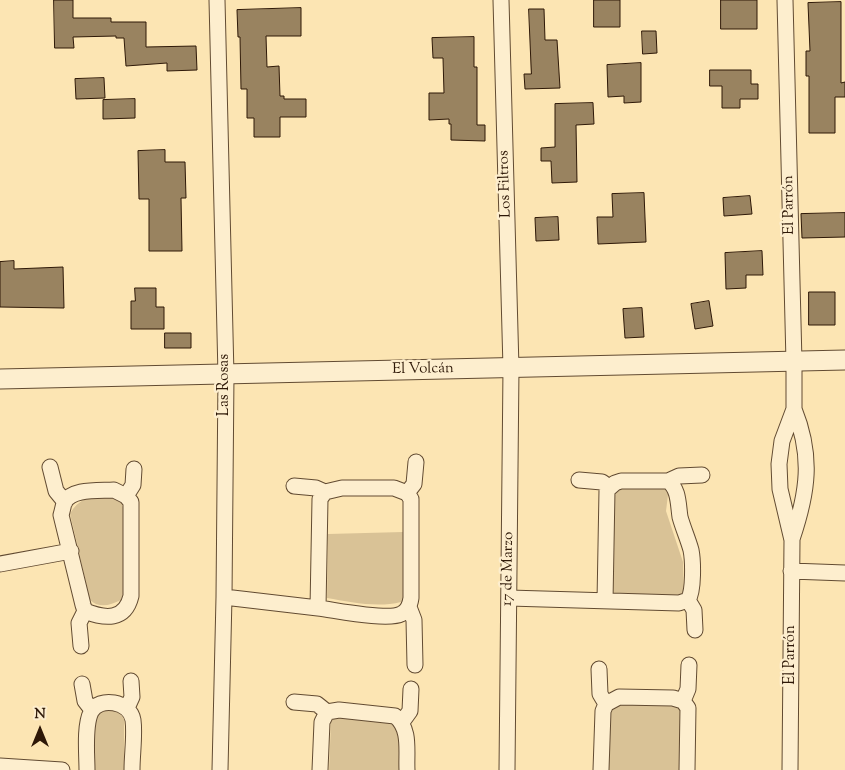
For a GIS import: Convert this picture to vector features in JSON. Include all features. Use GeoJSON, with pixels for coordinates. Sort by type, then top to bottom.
{"type":"FeatureCollection","features":[{"type":"Feature","properties":{"kind":"street","name":"Las Rosas"},"geometry":{"type":"LineString","coordinates":[[217,0],[226,375],[220,770]]}},
{"type":"Feature","properties":{"kind":"street","name":"Los Filtros"},"geometry":{"type":"LineString","coordinates":[[501,0],[511,368]]}},
{"type":"Feature","properties":{"kind":"street","name":"El Parrón"},"geometry":{"type":"LineString","coordinates":[[785,0],[794,409],[804,442],[807,477],[802,506],[792,540],[790,770]]}},
{"type":"Feature","properties":{"kind":"street","name":"El Volcán"},"geometry":{"type":"LineString","coordinates":[[0,379],[845,360]]}},
{"type":"Feature","properties":{"kind":"street","name":"17 de Marzo"},"geometry":{"type":"LineString","coordinates":[[507,770],[511,368]]}},
{"type":"Feature","properties":{"kind":"street","name":"El Parrón"},"geometry":{"type":"LineString","coordinates":[[792,540],[780,489],[779,464],[782,441],[794,409]]}},
{"type":"Feature","properties":{"kind":"street"},"geometry":{"type":"LineString","coordinates":[[407,493],[414,484],[416,462]]}},
{"type":"Feature","properties":{"kind":"street"},"geometry":{"type":"LineString","coordinates":[[50,466],[56,491],[64,502]]}},
{"type":"Feature","properties":{"kind":"street"},"geometry":{"type":"LineString","coordinates":[[126,496],[132,485],[134,469]]}},
{"type":"Feature","properties":{"kind":"street"},"geometry":{"type":"LineString","coordinates":[[605,601],[606,495],[610,487],[621,481],[668,481],[679,476],[702,475]]}},
{"type":"Feature","properties":{"kind":"street"},"geometry":{"type":"LineString","coordinates":[[579,480],[602,482],[610,487]]}},
{"type":"Feature","properties":{"kind":"street"},"geometry":{"type":"LineString","coordinates":[[508,598],[680,603],[688,600],[691,593],[690,549],[680,518],[676,490],[668,481]]}},
{"type":"Feature","properties":{"kind":"street"},"geometry":{"type":"LineString","coordinates":[[224,597],[390,617],[403,614],[409,607],[411,598],[412,499],[407,493],[394,488],[342,488],[325,492],[316,488],[294,486]]}},
{"type":"Feature","properties":{"kind":"street"},"geometry":{"type":"LineString","coordinates":[[81,646],[79,623],[85,611],[61,516],[64,502],[71,495],[86,491],[114,490],[126,496],[131,502],[131,596],[128,606],[123,612],[112,616],[98,616],[85,611]]}},
{"type":"Feature","properties":{"kind":"street"},"geometry":{"type":"LineString","coordinates":[[318,608],[320,500],[325,492]]}},
{"type":"Feature","properties":{"kind":"street"},"geometry":{"type":"LineString","coordinates":[[0,564],[71,551]]}},
{"type":"Feature","properties":{"kind":"street"},"geometry":{"type":"LineString","coordinates":[[791,571],[845,573]]}},
{"type":"Feature","properties":{"kind":"street"},"geometry":{"type":"LineString","coordinates":[[688,600],[694,610],[695,630]]}},
{"type":"Feature","properties":{"kind":"street"},"geometry":{"type":"LineString","coordinates":[[409,607],[414,620],[415,665]]}},
{"type":"Feature","properties":{"kind":"street"},"geometry":{"type":"LineString","coordinates":[[683,701],[688,689],[690,665]]}},
{"type":"Feature","properties":{"kind":"street"},"geometry":{"type":"LineString","coordinates":[[599,669],[600,694],[606,704]]}},
{"type":"Feature","properties":{"kind":"street"},"geometry":{"type":"LineString","coordinates":[[127,708],[132,697],[131,681]]}},
{"type":"Feature","properties":{"kind":"street"},"geometry":{"type":"LineString","coordinates":[[82,684],[85,701],[92,710]]}},
{"type":"Feature","properties":{"kind":"street"},"geometry":{"type":"LineString","coordinates":[[402,722],[410,711],[410,689]]}},
{"type":"Feature","properties":{"kind":"street"},"geometry":{"type":"LineString","coordinates":[[601,770],[603,711],[606,704],[620,697],[673,698],[683,701],[688,708],[687,770]]}},
{"type":"Feature","properties":{"kind":"street"},"geometry":{"type":"LineString","coordinates":[[294,702],[317,704],[327,712],[339,710],[395,716],[402,722],[406,731],[407,770]]}},
{"type":"Feature","properties":{"kind":"street"},"geometry":{"type":"LineString","coordinates":[[87,770],[88,720],[92,710],[103,703],[116,703],[127,708],[133,718],[132,770]]}},
{"type":"Feature","properties":{"kind":"street"},"geometry":{"type":"LineString","coordinates":[[320,770],[322,722],[327,712]]}},
{"type":"Feature","properties":{"kind":"street"},"geometry":{"type":"LineString","coordinates":[[0,766],[62,770]]}},
{"type":"Feature","properties":{"kind":"shaded area"},"geometry":{"type":"Polygon","coordinates":[[[614,487],[669,487],[666,511],[683,562],[684,599],[613,598],[614,487]]]}},
{"type":"Feature","properties":{"kind":"shaded area"},"geometry":{"type":"Polygon","coordinates":[[[94,497],[114,497],[120,500],[123,507],[124,591],[121,600],[109,605],[101,605],[90,600],[70,514],[78,503],[83,500],[94,497]]]}},
{"type":"Feature","properties":{"kind":"shaded area"},"geometry":{"type":"Polygon","coordinates":[[[403,532],[405,596],[401,602],[392,604],[354,603],[327,598],[328,534],[403,532]]]}},
{"type":"Feature","properties":{"kind":"shaded area"},"geometry":{"type":"Polygon","coordinates":[[[611,699],[680,701],[681,770],[608,770],[611,699]]]}},
{"type":"Feature","properties":{"kind":"shaded area"},"geometry":{"type":"Polygon","coordinates":[[[107,708],[117,709],[124,719],[124,770],[92,770],[93,718],[107,708]]]}},
{"type":"Feature","properties":{"kind":"shaded area"},"geometry":{"type":"Polygon","coordinates":[[[337,714],[394,719],[399,730],[399,770],[329,770],[331,722],[337,714]]]}},
{"type":"Feature","properties":{"kind":"building"},"geometry":{"type":"Polygon","coordinates":[[[54,0],[73,0],[73,18],[111,18],[111,22],[146,22],[146,47],[196,46],[197,70],[167,71],[167,63],[126,66],[124,38],[116,38],[116,36],[73,37],[74,48],[55,48],[54,0]]]}},
{"type":"Feature","properties":{"kind":"building"},"geometry":{"type":"Polygon","coordinates":[[[594,0],[620,0],[620,27],[594,27],[594,0]]]}},
{"type":"Feature","properties":{"kind":"building"},"geometry":{"type":"Polygon","coordinates":[[[721,0],[757,0],[757,29],[721,29],[721,0]]]}},
{"type":"Feature","properties":{"kind":"building"},"geometry":{"type":"Polygon","coordinates":[[[841,2],[841,83],[845,82],[845,97],[835,97],[835,133],[809,133],[809,76],[806,76],[806,51],[810,51],[808,3],[841,2]]]}},
{"type":"Feature","properties":{"kind":"building"},"geometry":{"type":"Polygon","coordinates":[[[301,8],[301,36],[266,36],[267,67],[279,66],[280,96],[284,96],[284,99],[306,99],[306,117],[280,117],[280,137],[254,137],[254,118],[247,118],[247,89],[241,89],[240,37],[238,37],[237,10],[301,8]]]}},
{"type":"Feature","properties":{"kind":"building"},"geometry":{"type":"Polygon","coordinates":[[[529,9],[544,9],[545,40],[557,40],[560,88],[525,89],[524,74],[531,74],[529,9]]]}},
{"type":"Feature","properties":{"kind":"building"},"geometry":{"type":"Polygon","coordinates":[[[642,31],[656,31],[657,53],[643,54],[642,31]]]}},
{"type":"Feature","properties":{"kind":"building"},"geometry":{"type":"Polygon","coordinates":[[[474,37],[474,67],[477,67],[477,125],[485,125],[485,141],[451,140],[451,124],[449,124],[449,119],[429,120],[429,93],[444,93],[443,58],[433,58],[432,38],[474,37]]]}},
{"type":"Feature","properties":{"kind":"building"},"geometry":{"type":"Polygon","coordinates":[[[641,63],[641,102],[624,103],[624,96],[608,97],[607,65],[641,63]]]}},
{"type":"Feature","properties":{"kind":"building"},"geometry":{"type":"Polygon","coordinates":[[[710,70],[751,70],[751,84],[758,84],[758,99],[740,99],[740,108],[722,108],[722,86],[710,86],[710,70]]]}},
{"type":"Feature","properties":{"kind":"building"},"geometry":{"type":"Polygon","coordinates":[[[104,78],[105,98],[76,99],[75,79],[104,78]]]}},
{"type":"Feature","properties":{"kind":"building"},"geometry":{"type":"Polygon","coordinates":[[[135,99],[135,118],[103,119],[103,100],[135,99]]]}},
{"type":"Feature","properties":{"kind":"building"},"geometry":{"type":"Polygon","coordinates":[[[593,103],[594,124],[576,125],[577,182],[552,183],[551,161],[541,161],[541,148],[555,147],[555,104],[593,103]]]}},
{"type":"Feature","properties":{"kind":"building"},"geometry":{"type":"Polygon","coordinates":[[[165,150],[165,162],[185,162],[186,198],[181,198],[182,251],[149,251],[149,199],[139,199],[138,151],[165,150]]]}},
{"type":"Feature","properties":{"kind":"building"},"geometry":{"type":"Polygon","coordinates":[[[644,193],[646,242],[598,244],[597,217],[613,217],[612,194],[644,193]]]}},
{"type":"Feature","properties":{"kind":"building"},"geometry":{"type":"Polygon","coordinates":[[[750,196],[752,214],[724,216],[723,198],[750,196]]]}},
{"type":"Feature","properties":{"kind":"building"},"geometry":{"type":"Polygon","coordinates":[[[845,213],[845,237],[802,238],[801,214],[845,213]]]}},
{"type":"Feature","properties":{"kind":"building"},"geometry":{"type":"Polygon","coordinates":[[[558,217],[559,240],[536,241],[535,218],[558,217]]]}},
{"type":"Feature","properties":{"kind":"building"},"geometry":{"type":"Polygon","coordinates":[[[762,251],[763,275],[746,275],[746,288],[726,289],[725,253],[762,251]]]}},
{"type":"Feature","properties":{"kind":"building"},"geometry":{"type":"Polygon","coordinates":[[[14,261],[14,269],[63,267],[64,308],[0,307],[0,262],[14,261]]]}},
{"type":"Feature","properties":{"kind":"building"},"geometry":{"type":"Polygon","coordinates":[[[135,288],[156,288],[156,307],[164,307],[164,329],[131,329],[131,301],[135,301],[135,288]]]}},
{"type":"Feature","properties":{"kind":"building"},"geometry":{"type":"Polygon","coordinates":[[[809,292],[835,292],[835,325],[809,325],[809,292]]]}},
{"type":"Feature","properties":{"kind":"building"},"geometry":{"type":"Polygon","coordinates":[[[709,301],[713,326],[695,329],[691,304],[709,301]]]}},
{"type":"Feature","properties":{"kind":"building"},"geometry":{"type":"Polygon","coordinates":[[[642,308],[644,337],[625,338],[623,309],[642,308]]]}},
{"type":"Feature","properties":{"kind":"building"},"geometry":{"type":"Polygon","coordinates":[[[165,333],[191,333],[191,348],[165,348],[165,333]]]}}]}
